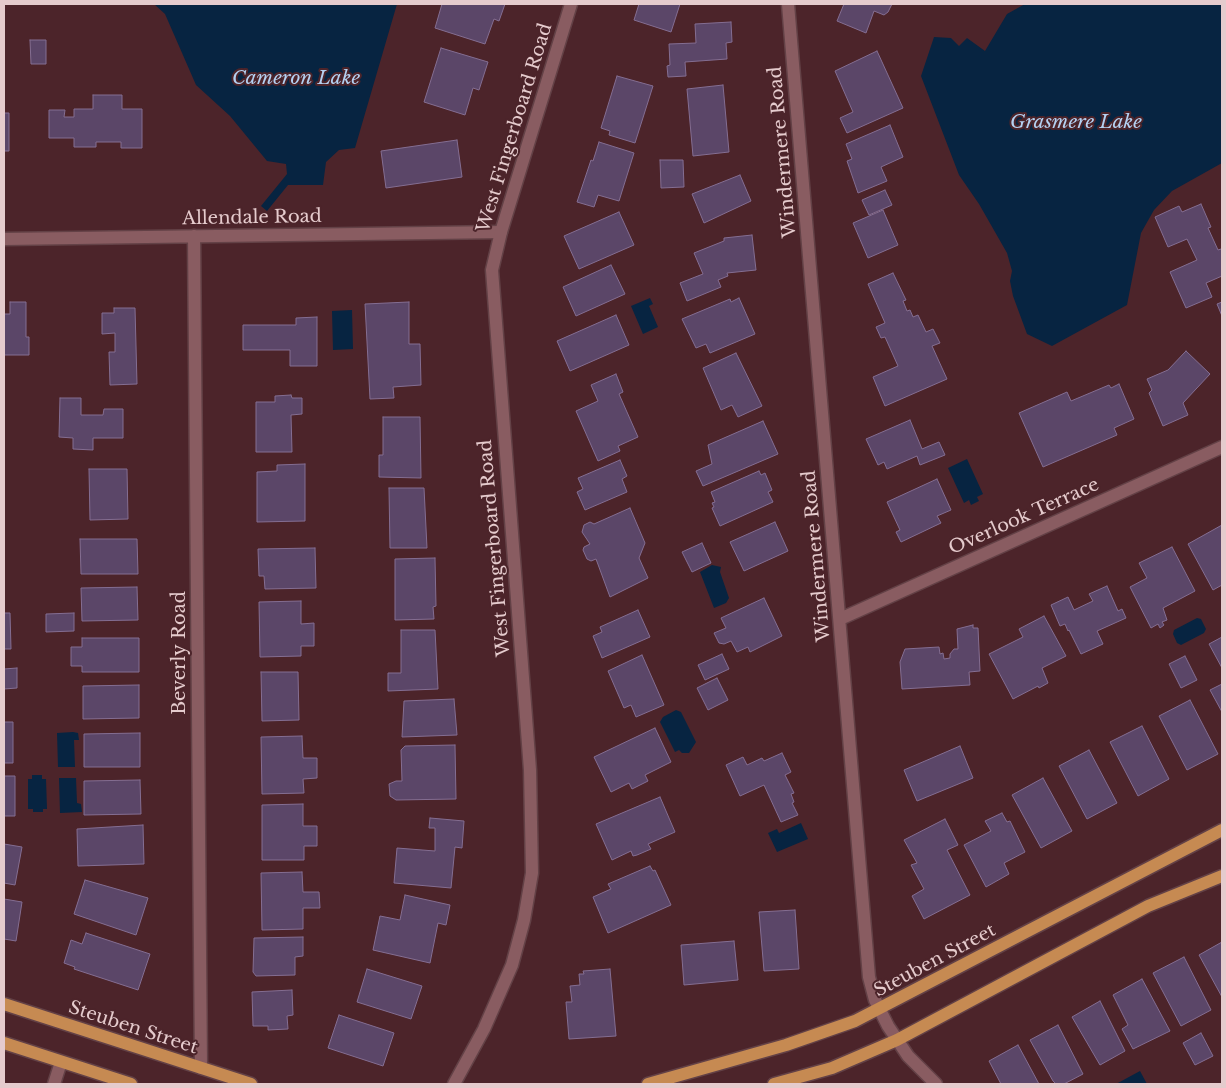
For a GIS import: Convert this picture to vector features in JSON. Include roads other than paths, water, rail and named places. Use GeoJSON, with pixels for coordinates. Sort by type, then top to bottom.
{"type":"FeatureCollection","features":[{"type":"Feature","properties":{"kind":"main road","name":"Steuben Street"},"geometry":{"type":"LineString","coordinates":[[648,1084],[831,1030],[879,1010],[1222,830]]}},
{"type":"Feature","properties":{"kind":"main road"},"geometry":{"type":"LineString","coordinates":[[774,1084],[832,1068],[897,1040],[1148,906],[1222,876]]}},
{"type":"Feature","properties":{"kind":"main road","name":"Steuben Street"},"geometry":{"type":"LineString","coordinates":[[4,1004],[251,1084]]}},
{"type":"Feature","properties":{"kind":"main road"},"geometry":{"type":"LineString","coordinates":[[4,1043],[131,1084]]}},
{"type":"Feature","properties":{"kind":"street","name":"West Fingerboard Road"},"geometry":{"type":"LineString","coordinates":[[454,1084],[484,1029],[512,965],[524,920],[532,873],[533,824],[530,770],[492,270],[501,232],[571,4]]}},
{"type":"Feature","properties":{"kind":"street","name":"Windermere Road"},"geometry":{"type":"LineString","coordinates":[[788,4],[869,977],[879,1010],[897,1040],[908,1056],[936,1084]]}},
{"type":"Feature","properties":{"kind":"street","name":"Allendale Road"},"geometry":{"type":"LineString","coordinates":[[4,239],[501,232]]}},
{"type":"Feature","properties":{"kind":"street","name":"Beverly Road"},"geometry":{"type":"LineString","coordinates":[[194,236],[202,1068]]}},
{"type":"Feature","properties":{"kind":"street","name":"Overlook Terrace"},"geometry":{"type":"LineString","coordinates":[[840,619],[1222,447]]}},
{"type":"Feature","properties":{"kind":"street"},"geometry":{"type":"LineString","coordinates":[[54,1084],[61,1062]]}},
{"type":"Feature","properties":{"kind":"water","name":"Cameron Lake"},"geometry":{"type":"Polygon","coordinates":[[[154,4],[397,4],[355,148],[339,150],[326,162],[323,185],[288,185],[267,211],[261,206],[287,174],[286,164],[267,161],[230,116],[196,85],[165,14],[154,4]]]}},
{"type":"Feature","properties":{"kind":"water","name":"Grasmere Lake"},"geometry":{"type":"Polygon","coordinates":[[[1025,4],[1222,4],[1222,163],[1172,191],[1154,210],[1141,233],[1127,305],[1052,346],[1027,334],[1013,296],[1010,281],[1012,271],[1007,253],[979,204],[959,175],[921,76],[934,37],[951,38],[959,46],[967,38],[985,51],[1007,14],[1025,4]]]}},
{"type":"Feature","properties":{"kind":"water"},"geometry":{"type":"Polygon","coordinates":[[[650,298],[653,304],[649,306],[658,327],[643,334],[631,306],[650,298]]]}},
{"type":"Feature","properties":{"kind":"water"},"geometry":{"type":"Polygon","coordinates":[[[352,310],[353,349],[333,350],[332,311],[352,310]]]}},
{"type":"Feature","properties":{"kind":"water"},"geometry":{"type":"Polygon","coordinates":[[[967,459],[983,494],[977,497],[979,501],[971,505],[969,500],[964,503],[948,468],[967,459]]]}},
{"type":"Feature","properties":{"kind":"water"},"geometry":{"type":"Polygon","coordinates":[[[712,565],[721,567],[720,572],[729,598],[726,603],[714,608],[700,572],[712,565]]]}},
{"type":"Feature","properties":{"kind":"water"},"geometry":{"type":"Polygon","coordinates":[[[1197,618],[1201,619],[1206,629],[1204,633],[1181,645],[1177,643],[1173,634],[1174,630],[1197,618]]]}},
{"type":"Feature","properties":{"kind":"water"},"geometry":{"type":"Polygon","coordinates":[[[676,710],[681,712],[696,742],[689,753],[682,753],[679,750],[675,752],[660,722],[663,717],[676,710]]]}},
{"type":"Feature","properties":{"kind":"water"},"geometry":{"type":"Polygon","coordinates":[[[57,733],[78,733],[79,740],[74,740],[75,767],[58,767],[57,733]]]}},
{"type":"Feature","properties":{"kind":"water"},"geometry":{"type":"Polygon","coordinates":[[[32,775],[42,775],[42,779],[46,779],[47,809],[43,809],[43,812],[33,812],[33,809],[28,809],[28,779],[32,779],[32,775]]]}},
{"type":"Feature","properties":{"kind":"water"},"geometry":{"type":"Polygon","coordinates":[[[59,778],[76,778],[77,803],[81,804],[82,812],[60,813],[59,778]]]}},
{"type":"Feature","properties":{"kind":"water"},"geometry":{"type":"Polygon","coordinates":[[[801,823],[808,839],[777,852],[768,833],[777,829],[779,833],[801,823]]]}},
{"type":"Feature","properties":{"kind":"water"},"geometry":{"type":"Polygon","coordinates":[[[1140,1071],[1147,1084],[1116,1084],[1140,1071]]]}}]}
